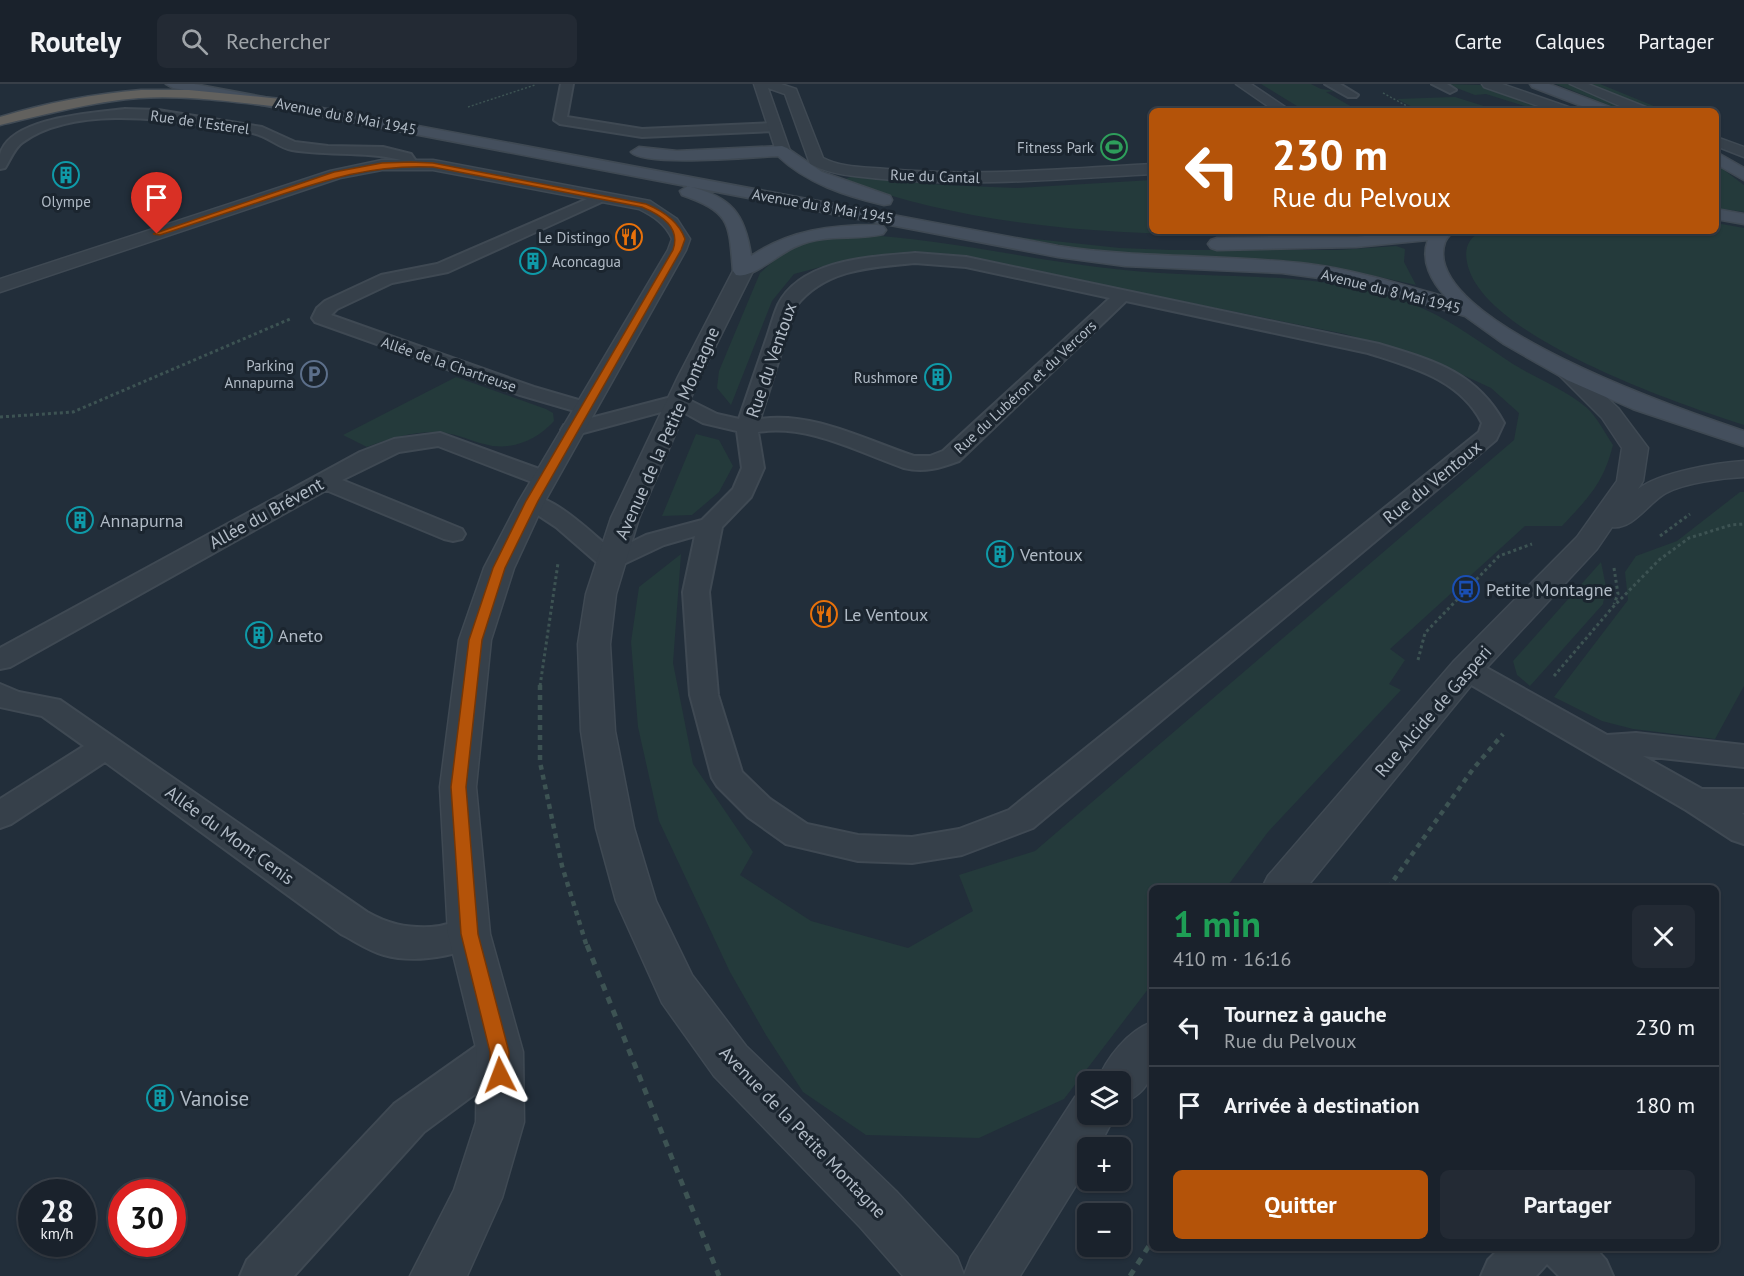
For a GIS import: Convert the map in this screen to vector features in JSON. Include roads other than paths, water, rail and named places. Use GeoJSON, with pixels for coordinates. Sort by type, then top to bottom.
{"type":"FeatureCollection","features":[{"type":"Feature","properties":{"kind":"highway"},"geometry":{"type":"LineString","coordinates":[[0,121],[63,105],[151,94],[190,94],[281,103]]}},
{"type":"Feature","properties":{"kind":"main road","name":"Avenue du 8 Mai 1945"},"geometry":{"type":"LineString","coordinates":[[173,84],[604,157],[1059,253],[1122,260],[1294,269],[1333,274],[1474,312]]}},
{"type":"Feature","properties":{"kind":"main road","name":"Avenue du 8 Mai 1945"},"geometry":{"type":"LineString","coordinates":[[221,84],[569,146],[960,222],[1100,240]]}},
{"type":"Feature","properties":{"kind":"main road"},"geometry":{"type":"LineString","coordinates":[[1525,84],[1574,108]]}},
{"type":"Feature","properties":{"kind":"main road"},"geometry":{"type":"LineString","coordinates":[[1537,84],[1599,108]]}},
{"type":"Feature","properties":{"kind":"main road"},"geometry":{"type":"LineString","coordinates":[[569,146],[715,199],[730,213],[738,228],[743,271]]}},
{"type":"Feature","properties":{"kind":"main road"},"geometry":{"type":"LineString","coordinates":[[622,151],[677,156],[782,152],[795,164],[809,172],[862,194],[960,222]]}},
{"type":"Feature","properties":{"kind":"main road"},"geometry":{"type":"LineString","coordinates":[[1719,159],[1744,175]]}},
{"type":"Feature","properties":{"kind":"main road"},"geometry":{"type":"LineString","coordinates":[[1719,215],[1744,219]]}},
{"type":"Feature","properties":{"kind":"main road"},"geometry":{"type":"LineString","coordinates":[[743,271],[767,252],[787,242],[814,233],[847,229],[883,230],[1059,253]]}},
{"type":"Feature","properties":{"kind":"main road","name":"Avenue du 8 Mai 1945"},"geometry":{"type":"LineString","coordinates":[[1200,243],[1356,242],[1425,234]]}},
{"type":"Feature","properties":{"kind":"main road"},"geometry":{"type":"LineString","coordinates":[[1441,234],[1433,250],[1438,273],[1449,291],[1506,337],[1568,373],[1628,399],[1744,439]]}},
{"type":"Feature","properties":{"kind":"street"},"geometry":{"type":"LineString","coordinates":[[760,84],[782,152]]}},
{"type":"Feature","properties":{"kind":"street","name":"Rue du Cantal"},"geometry":{"type":"LineString","coordinates":[[769,84],[790,92],[816,161],[841,170],[906,177],[968,178],[1149,169]]}},
{"type":"Feature","properties":{"kind":"street"},"geometry":{"type":"LineString","coordinates":[[1242,84],[1279,108]]}},
{"type":"Feature","properties":{"kind":"street"},"geometry":{"type":"LineString","coordinates":[[1489,84],[1557,108]]}},
{"type":"Feature","properties":{"kind":"street"},"geometry":{"type":"LineString","coordinates":[[1576,84],[1635,108]]}},
{"type":"Feature","properties":{"kind":"street"},"geometry":{"type":"LineString","coordinates":[[1719,142],[1744,152]]}},
{"type":"Feature","properties":{"kind":"street"},"geometry":{"type":"LineString","coordinates":[[0,286],[336,174],[382,165],[433,165],[644,205],[657,211],[678,229],[681,239],[677,250],[538,490],[499,568],[476,640],[458,787],[469,934],[500,1052],[500,1122],[477,1198],[444,1268],[437,1276]]}},
{"type":"Feature","properties":{"kind":"street","name":"Avenue de la Petite Montagne"},"geometry":{"type":"LineString","coordinates":[[743,271],[625,518],[601,594],[594,644],[598,732],[615,828],[636,901],[677,989],[730,1061],[878,1209],[938,1276]]}},
{"type":"Feature","properties":{"kind":"street","name":"Rue Alcide de Gasperi"},"geometry":{"type":"LineString","coordinates":[[1568,373],[1610,413],[1635,448],[1630,481],[1590,540]]}},
{"type":"Feature","properties":{"kind":"street","name":"Rue Alcide de Gasperi"},"geometry":{"type":"LineString","coordinates":[[1285,885],[1466,669],[1590,540],[1657,487],[1718,471],[1744,469]]}},
{"type":"Feature","properties":{"kind":"street"},"geometry":{"type":"LineString","coordinates":[[1129,1071],[1149,1047]]}},
{"type":"Feature","properties":{"kind":"street"},"geometry":{"type":"LineString","coordinates":[[990,1276],[1085,1125]]}},
{"type":"Feature","properties":{"kind":"lane"},"geometry":{"type":"LineString","coordinates":[[567,84],[560,120],[642,133],[775,128]]}},
{"type":"Feature","properties":{"kind":"lane"},"geometry":{"type":"LineString","coordinates":[[1331,84],[1352,95]]}},
{"type":"Feature","properties":{"kind":"lane"},"geometry":{"type":"LineString","coordinates":[[1438,84],[1450,90]]}},
{"type":"Feature","properties":{"kind":"lane","name":"Rue de l'Esterel"},"geometry":{"type":"LineString","coordinates":[[0,165],[15,141],[35,129],[64,121],[124,113],[158,114],[262,131],[292,146],[328,150],[383,151],[406,157],[411,164]]}},
{"type":"Feature","properties":{"kind":"lane","name":"Allée de la Chartreuse"},"geometry":{"type":"LineString","coordinates":[[579,419],[516,388],[321,318],[323,312],[331,305],[387,279],[441,268],[601,197]]}},
{"type":"Feature","properties":{"kind":"lane","name":"Rue du Ventoux"},"geometry":{"type":"LineString","coordinates":[[939,259],[966,262],[1372,348],[1412,361],[1457,381],[1488,409],[1493,423],[1488,435],[1021,819],[962,842],[912,849],[858,848],[798,835],[759,808],[728,778],[704,695],[696,592],[710,525],[743,492],[753,468],[747,427],[787,305],[796,291],[811,280],[830,272],[882,261],[939,259]]}},
{"type":"Feature","properties":{"kind":"lane","name":"Rue du Lubéron et du Vercors"},"geometry":{"type":"LineString","coordinates":[[679,401],[711,419],[747,427],[774,423],[806,426],[912,463],[933,463],[951,456],[1122,295]]}},
{"type":"Feature","properties":{"kind":"lane"},"geometry":{"type":"LineString","coordinates":[[579,419],[679,401]]}},
{"type":"Feature","properties":{"kind":"lane","name":"Allée du Brévent"},"geometry":{"type":"LineString","coordinates":[[0,660],[368,457],[394,446],[440,440],[538,490],[564,522],[611,562]]}},
{"type":"Feature","properties":{"kind":"lane"},"geometry":{"type":"LineString","coordinates":[[324,481],[453,534]]}},
{"type":"Feature","properties":{"kind":"lane"},"geometry":{"type":"LineString","coordinates":[[611,562],[655,540],[710,525]]}},
{"type":"Feature","properties":{"kind":"lane"},"geometry":{"type":"LineString","coordinates":[[1466,669],[1697,801],[1744,831]]}},
{"type":"Feature","properties":{"kind":"lane","name":"Allée du Mont Cenis"},"geometry":{"type":"LineString","coordinates":[[0,694],[12,701],[50,707],[354,923],[386,940],[432,943],[469,934]]}},
{"type":"Feature","properties":{"kind":"lane"},"geometry":{"type":"LineString","coordinates":[[1602,747],[1636,744],[1744,756]]}},
{"type":"Feature","properties":{"kind":"lane"},"geometry":{"type":"LineString","coordinates":[[0,815],[107,746]]}},
{"type":"Feature","properties":{"kind":"lane"},"geometry":{"type":"LineString","coordinates":[[1697,801],[1744,801]]}},
{"type":"Feature","properties":{"kind":"lane"},"geometry":{"type":"LineString","coordinates":[[263,1276],[409,1118],[500,1052]]}},
{"type":"Feature","properties":{"kind":"lane"},"geometry":{"type":"LineString","coordinates":[[1504,1276],[1529,1251]]}},
{"type":"Feature","properties":{"kind":"lane"},"geometry":{"type":"LineString","coordinates":[[1566,1251],[1590,1276]]}},
{"type":"Feature","properties":{"kind":"place","name":"Fitness Park"},"geometry":{"type":"Point","coordinates":[1114,147]}},
{"type":"Feature","properties":{"kind":"place","name":"Olympe"},"geometry":{"type":"Point","coordinates":[66,175]}},
{"type":"Feature","properties":{"kind":"place","name":"Le Distingo"},"geometry":{"type":"Point","coordinates":[629,237]}},
{"type":"Feature","properties":{"kind":"place","name":"Aconcagua"},"geometry":{"type":"Point","coordinates":[533,261]}},
{"type":"Feature","properties":{"kind":"place","name":"Parking Annapurna"},"geometry":{"type":"Point","coordinates":[314,374]}},
{"type":"Feature","properties":{"kind":"place","name":"Rushmore"},"geometry":{"type":"Point","coordinates":[938,377]}},
{"type":"Feature","properties":{"kind":"place","name":"Annapurna"},"geometry":{"type":"Point","coordinates":[80,520]}},
{"type":"Feature","properties":{"kind":"place","name":"Ventoux"},"geometry":{"type":"Point","coordinates":[1000,554]}},
{"type":"Feature","properties":{"kind":"place","name":"Petite Montagne"},"geometry":{"type":"Point","coordinates":[1466,589]}},
{"type":"Feature","properties":{"kind":"place","name":"Le Ventoux"},"geometry":{"type":"Point","coordinates":[824,614]}},
{"type":"Feature","properties":{"kind":"place","name":"Aneto"},"geometry":{"type":"Point","coordinates":[259,635]}},
{"type":"Feature","properties":{"kind":"place","name":"Vanoise"},"geometry":{"type":"Point","coordinates":[160,1098]}}]}
